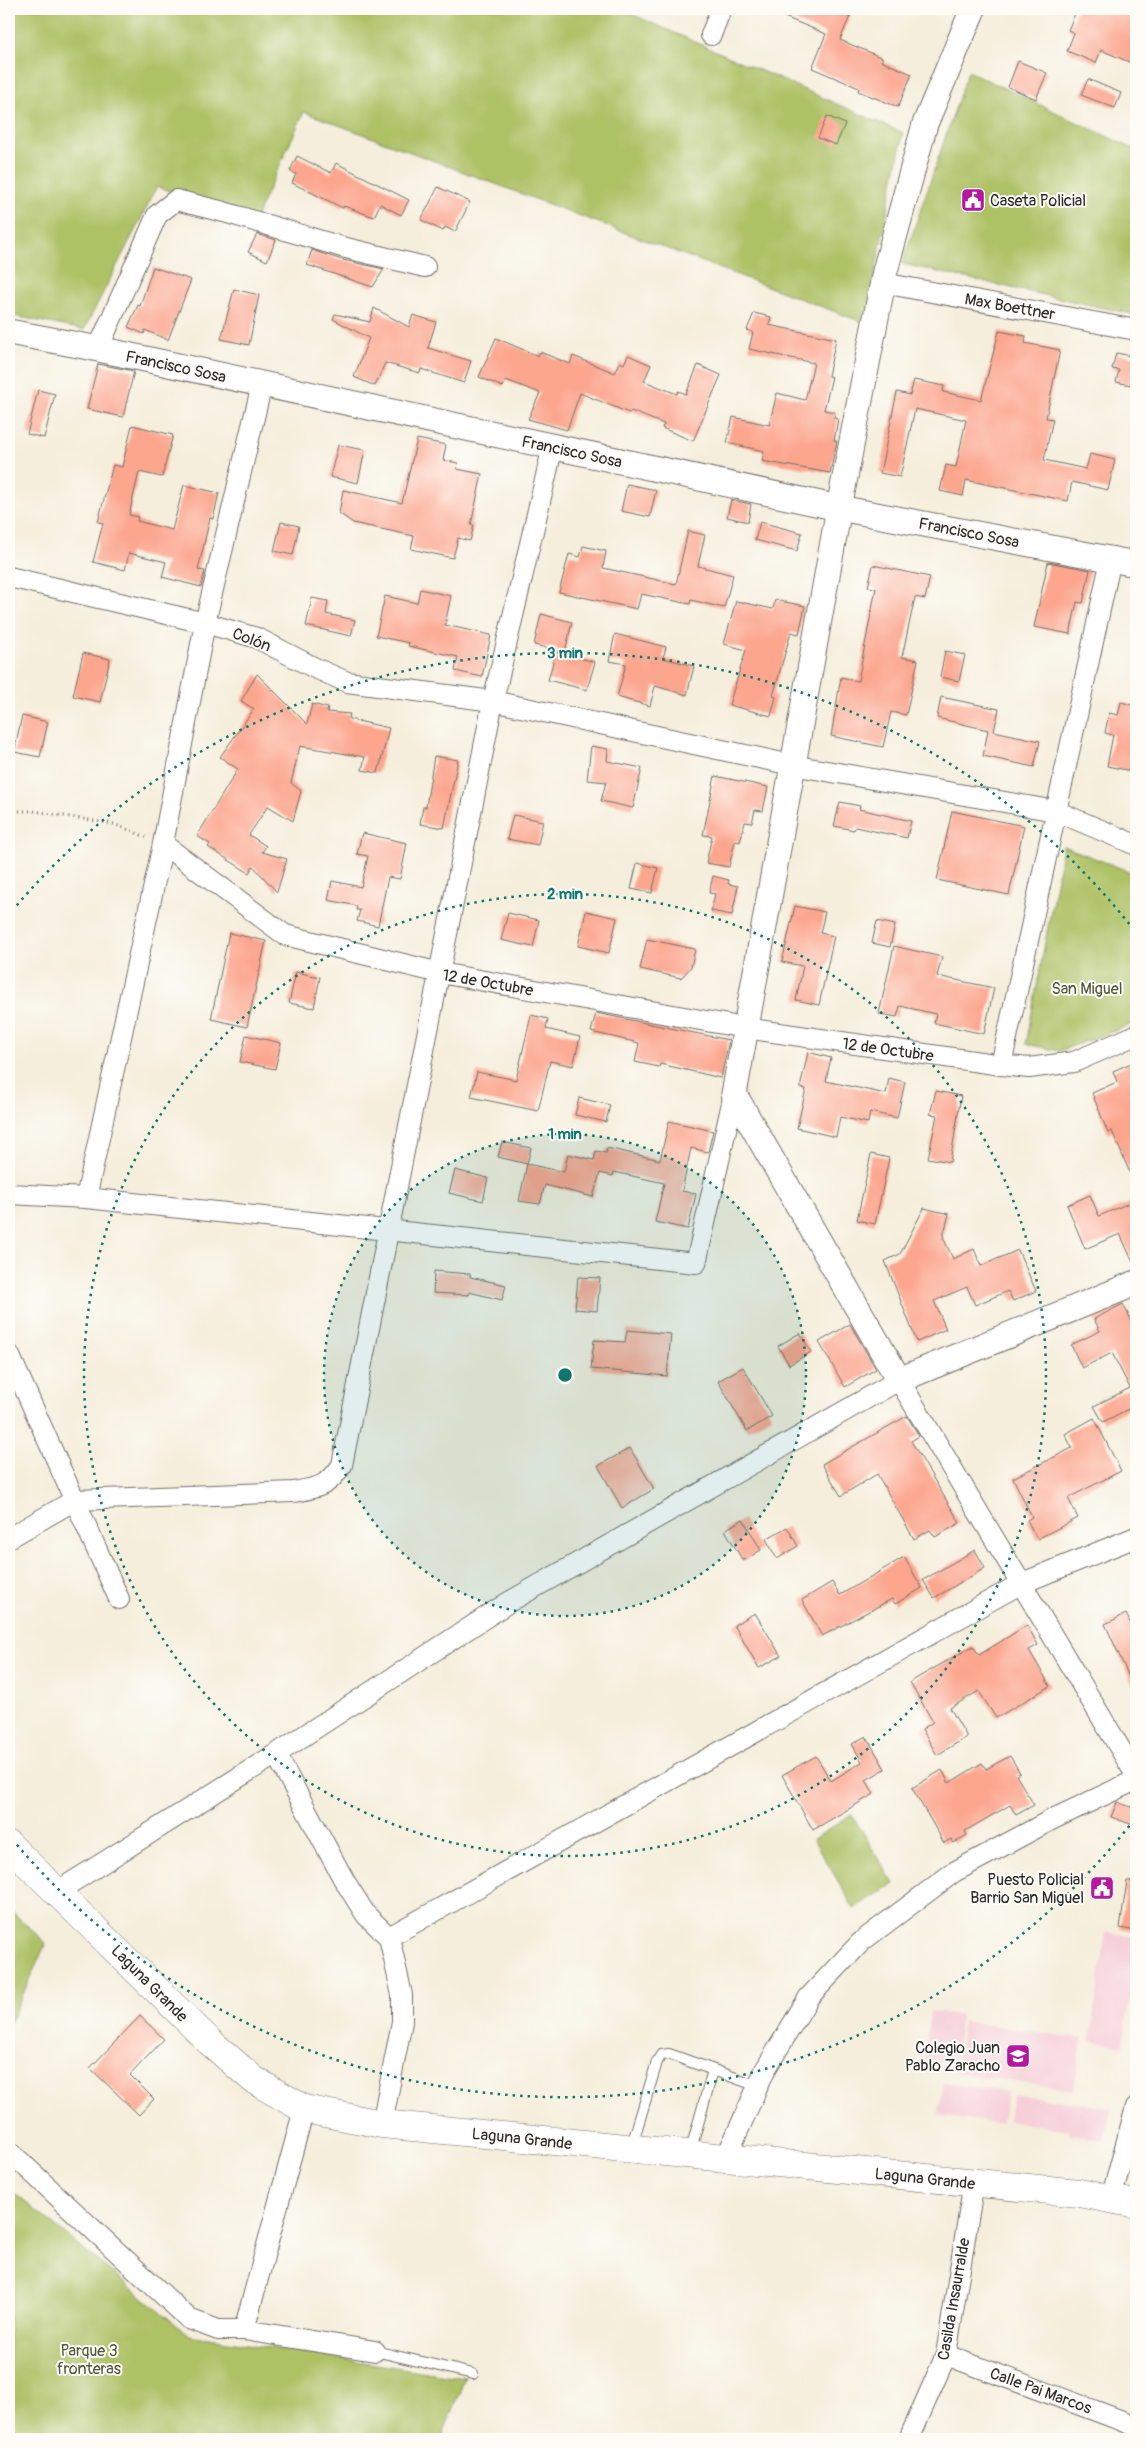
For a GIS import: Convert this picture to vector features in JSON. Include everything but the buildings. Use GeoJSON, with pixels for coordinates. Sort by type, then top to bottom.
{"type":"FeatureCollection","features":[{"type":"Feature","properties":{"kind":"main road","name":"Laguna Grande"},"geometry":{"type":"LineString","coordinates":[[9,1845],[210,2042],[254,2080],[304,2109],[382,2124],[974,2182],[1079,2193],[1124,2201]]}},
{"type":"Feature","properties":{"kind":"street"},"geometry":{"type":"LineString","coordinates":[[711,36],[722,9]]}},
{"type":"Feature","properties":{"kind":"street"},"geometry":{"type":"LineString","coordinates":[[9,1194],[86,1198],[389,1232],[696,1263],[734,1094],[839,508],[883,283],[925,124],[973,9]]}},
{"type":"Feature","properties":{"kind":"street"},"geometry":{"type":"LineString","coordinates":[[98,349],[157,215],[176,200],[224,212],[342,247],[425,267]]}},
{"type":"Feature","properties":{"kind":"street","name":"Max Boettner"},"geometry":{"type":"LineString","coordinates":[[883,283],[1136,330]]}},
{"type":"Feature","properties":{"kind":"street","name":"Francisco Sosa"},"geometry":{"type":"LineString","coordinates":[[9,332],[98,349],[839,508],[1136,564]]}},
{"type":"Feature","properties":{"kind":"street"},"geometry":{"type":"LineString","coordinates":[[86,1198],[163,844],[205,623],[262,384]]}},
{"type":"Feature","properties":{"kind":"street"},"geometry":{"type":"LineString","coordinates":[[9,1538],[75,1500],[293,1492],[318,1488],[333,1479],[342,1466],[493,701],[552,446]]}},
{"type":"Feature","properties":{"kind":"street"},"geometry":{"type":"LineString","coordinates":[[1001,1065],[1111,559]]}},
{"type":"Feature","properties":{"kind":"street","name":"Colón"},"geometry":{"type":"LineString","coordinates":[[9,578],[205,623],[257,638],[315,668],[348,682],[493,701],[792,765],[1056,811],[1136,845]]}},
{"type":"Feature","properties":{"kind":"street","name":"12 de Octubre"},"geometry":{"type":"LineString","coordinates":[[163,844],[285,935],[440,973],[745,1028],[1029,1068],[1074,1062],[1136,1035]]}},
{"type":"Feature","properties":{"kind":"street"},"geometry":{"type":"LineString","coordinates":[[734,1094],[898,1380],[1136,1775]]}},
{"type":"Feature","properties":{"kind":"street"},"geometry":{"type":"LineString","coordinates":[[58,1892],[276,1754],[509,1602],[898,1380],[1136,1282]]}},
{"type":"Feature","properties":{"kind":"street"},"geometry":{"type":"LineString","coordinates":[[9,1354],[119,1599]]}},
{"type":"Feature","properties":{"kind":"street"},"geometry":{"type":"LineString","coordinates":[[389,1937],[1020,1584],[1136,1537]]}},
{"type":"Feature","properties":{"kind":"street"},"geometry":{"type":"LineString","coordinates":[[276,1754],[362,1908],[389,1937],[402,1995],[402,2022],[382,2124]]}},
{"type":"Feature","properties":{"kind":"street"},"geometry":{"type":"LineString","coordinates":[[726,2158],[758,2086],[809,1997],[862,1941],[954,1872],[1053,1819],[1136,1780]]}},
{"type":"Feature","properties":{"kind":"street"},"geometry":{"type":"LineString","coordinates":[[1124,2201],[1136,2107]]}},
{"type":"Feature","properties":{"kind":"street"},"geometry":{"type":"LineString","coordinates":[[244,2330],[304,2109]]}},
{"type":"Feature","properties":{"kind":"street"},"geometry":{"type":"LineString","coordinates":[[9,2151],[189,2319],[218,2330],[244,2330],[374,2351]]}},
{"type":"Feature","properties":{"kind":"street","name":"Casilda Insaurralde"},"geometry":{"type":"LineString","coordinates":[[909,2439],[946,2355],[974,2182]]}},
{"type":"Feature","properties":{"kind":"street","name":"Calle Pai Marcos"},"geometry":{"type":"LineString","coordinates":[[946,2355],[1136,2426]]}},
{"type":"Feature","properties":{"kind":"lane"},"geometry":{"type":"LineString","coordinates":[[630,2149],[657,2062],[661,2055],[669,2054],[758,2086]]}},
{"type":"Feature","properties":{"kind":"lane"},"geometry":{"type":"LineString","coordinates":[[689,2155],[713,2070]]}},
{"type":"Feature","properties":{"kind":"lane"},"geometry":{"type":"LineString","coordinates":[[374,2351],[473,2374]]}},
{"type":"Feature","properties":{"kind":"path"},"geometry":{"type":"LineString","coordinates":[[9,811],[34,811],[114,824],[163,844]]}},
{"type":"Feature","properties":{"kind":"shaded area"},"geometry":{"type":"Polygon","coordinates":[[[1106,1932],[1136,1937],[1136,1955],[1123,2046],[1090,2041],[1106,1932]]]}},
{"type":"Feature","properties":{"kind":"shaded area","name":"Colegio Juan Pablo Zaracho"},"geometry":{"type":"Polygon","coordinates":[[[930,2011],[961,2015],[954,2062],[924,2058],[930,2011]]]}},
{"type":"Feature","properties":{"kind":"shaded area","name":"Colegio Juan Pablo Zaracho"},"geometry":{"type":"Polygon","coordinates":[[[963,2021],[1082,2039],[1074,2090],[955,2073],[963,2021]]]}},
{"type":"Feature","properties":{"kind":"shaded area","name":"Colegio Juan Pablo Zaracho"},"geometry":{"type":"Polygon","coordinates":[[[943,2083],[1007,2092],[1002,2124],[938,2115],[943,2083]]]}},
{"type":"Feature","properties":{"kind":"shaded area","name":"Colegio Juan Pablo Zaracho"},"geometry":{"type":"Polygon","coordinates":[[[1013,2094],[1110,2108],[1106,2140],[1069,2134],[1069,2130],[1009,2121],[1013,2094]]]}},
{"type":"Feature","properties":{"kind":"green space"},"geometry":{"type":"Polygon","coordinates":[[[9,9],[620,9],[903,133],[865,323],[304,112],[256,217],[157,187],[84,330],[9,315],[9,9]]]}},
{"type":"Feature","properties":{"kind":"green space"},"geometry":{"type":"Polygon","coordinates":[[[968,71],[1136,150],[1136,315],[902,264],[968,71]]]}},
{"type":"Feature","properties":{"kind":"green space","name":"San Miguel"},"geometry":{"type":"Polygon","coordinates":[[[1063,846],[1136,874],[1136,1023],[1059,1051],[1026,1044],[1063,846]]]}},
{"type":"Feature","properties":{"kind":"green space"},"geometry":{"type":"Polygon","coordinates":[[[852,1815],[894,1884],[854,1908],[813,1839],[852,1815]]]}},
{"type":"Feature","properties":{"kind":"green space"},"geometry":{"type":"Polygon","coordinates":[[[9,1909],[46,1943],[9,2025],[9,1909]]]}},
{"type":"Feature","properties":{"kind":"green space","name":"Parque 3 fronteras"},"geometry":{"type":"Polygon","coordinates":[[[9,2189],[189,2335],[465,2378],[441,2439],[9,2439],[9,2189]]]}},
{"type":"Feature","properties":{"kind":"place","name":"Caseta Policial"},"geometry":{"type":"Point","coordinates":[973,200]}},
{"type":"Feature","properties":{"kind":"place","name":"Puesto Policial Barrio San Miguel"},"geometry":{"type":"Point","coordinates":[1102,1888]}},
{"type":"Feature","properties":{"kind":"place","name":"Colegio Juan Pablo Zaracho"},"geometry":{"type":"Point","coordinates":[1018,2056]}}]}
